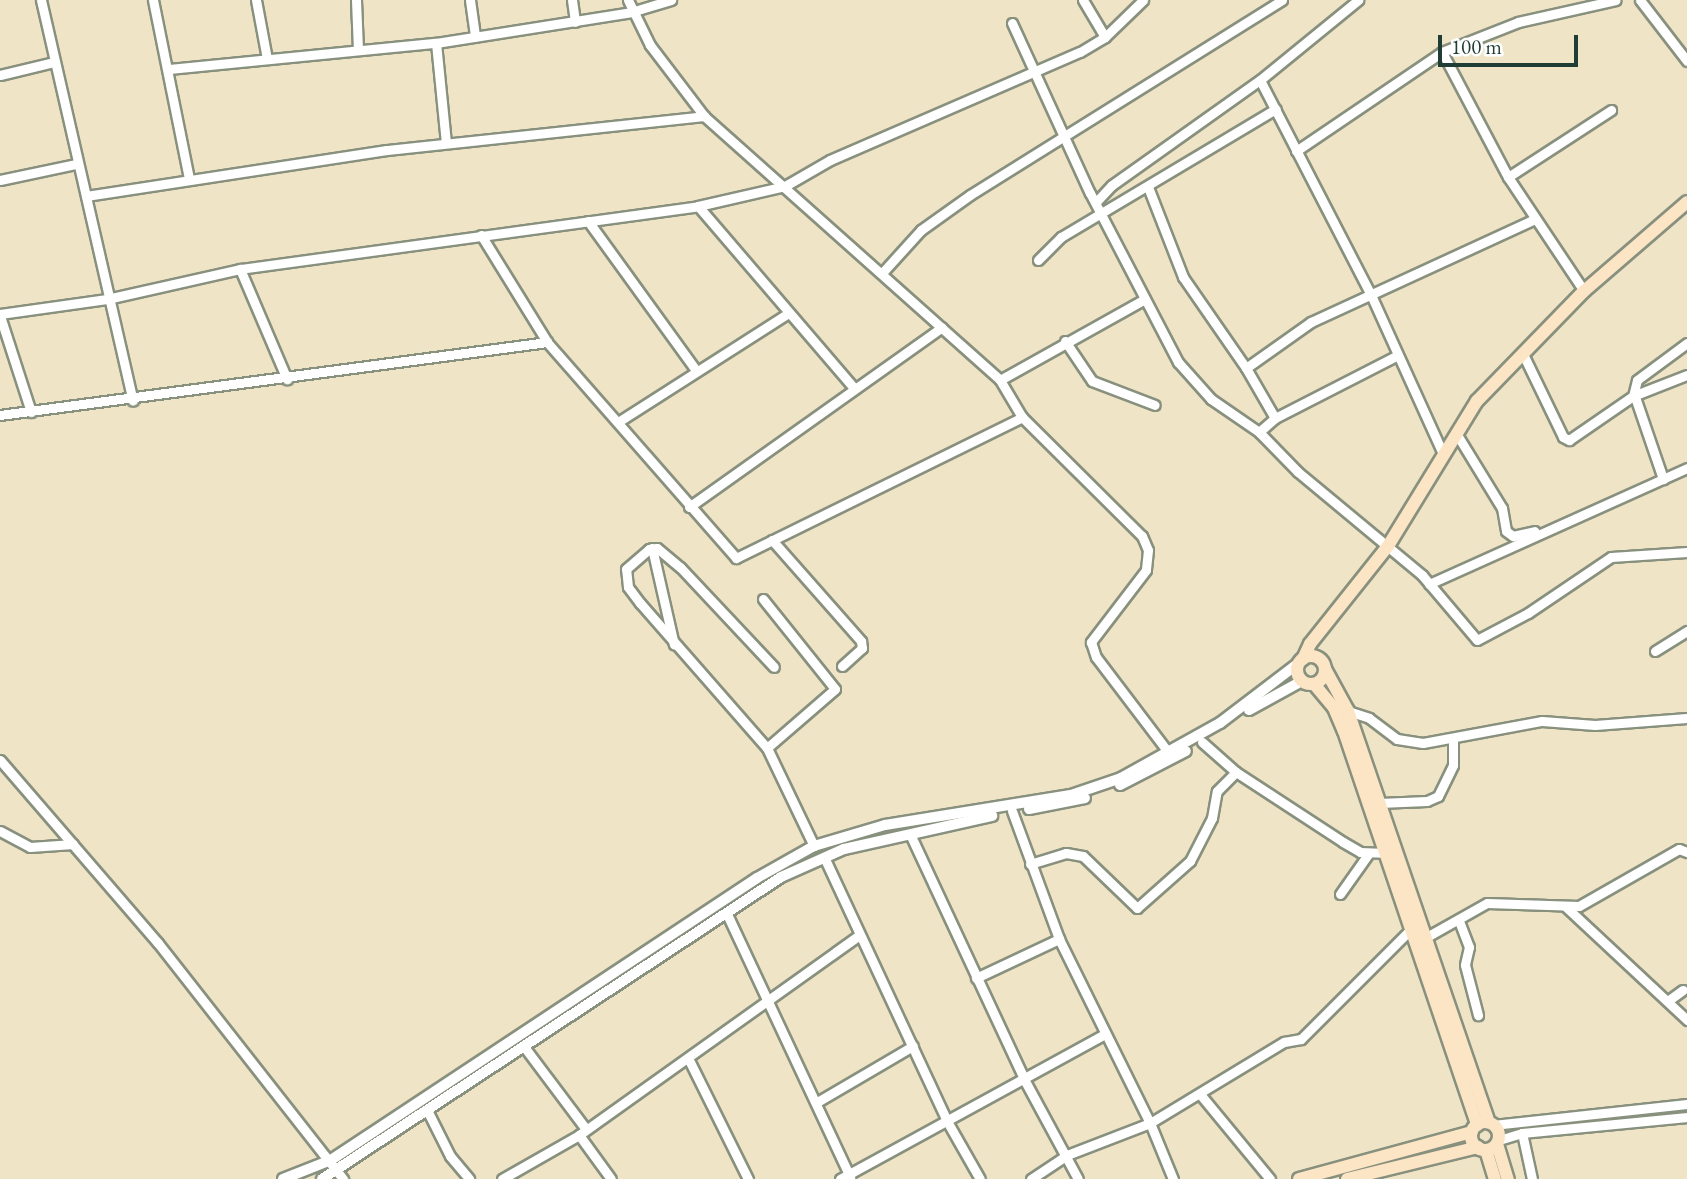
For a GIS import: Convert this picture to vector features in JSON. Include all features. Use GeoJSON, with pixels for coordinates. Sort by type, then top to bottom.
{"type":"FeatureCollection","features":[{"type":"Feature","properties":{"kind":"main road"},"geometry":{"type":"LineString","coordinates":[[1508,1179],[1490,1145],[1410,930],[1344,731],[1334,708],[1297,672],[1323,631],[1388,546],[1477,401],[1584,291],[1687,202]]}},
{"type":"Feature","properties":{"kind":"main road"},"geometry":{"type":"LineString","coordinates":[[1323,631],[1322,664],[1348,711],[1379,803],[1490,1145],[1495,1179]]}},
{"type":"Feature","properties":{"kind":"main road"},"geometry":{"type":"LineString","coordinates":[[1302,661],[1322,664]]}},
{"type":"Feature","properties":{"kind":"main road"},"geometry":{"type":"LineString","coordinates":[[1308,682],[1322,664]]}},
{"type":"Feature","properties":{"kind":"main road"},"geometry":{"type":"LineString","coordinates":[[1299,1179],[1483,1126]]}},
{"type":"Feature","properties":{"kind":"main road"},"geometry":{"type":"LineString","coordinates":[[1347,1179],[1490,1145]]}},
{"type":"Feature","properties":{"kind":"street"},"geometry":{"type":"LineString","coordinates":[[41,0],[76,164],[86,196],[132,401]]}},
{"type":"Feature","properties":{"kind":"street"},"geometry":{"type":"LineString","coordinates":[[153,0],[189,178]]}},
{"type":"Feature","properties":{"kind":"street"},"geometry":{"type":"LineString","coordinates":[[256,0],[267,59]]}},
{"type":"Feature","properties":{"kind":"street"},"geometry":{"type":"LineString","coordinates":[[355,0],[358,50]]}},
{"type":"Feature","properties":{"kind":"street"},"geometry":{"type":"LineString","coordinates":[[470,0],[475,37]]}},
{"type":"Feature","properties":{"kind":"street"},"geometry":{"type":"LineString","coordinates":[[572,0],[575,22]]}},
{"type":"Feature","properties":{"kind":"street"},"geometry":{"type":"LineString","coordinates":[[628,0],[631,12],[704,116],[1000,380],[1022,417],[1145,541],[1146,570],[1091,642],[1096,657],[1169,753]]}},
{"type":"Feature","properties":{"kind":"street"},"geometry":{"type":"LineString","coordinates":[[169,69],[436,43],[631,12],[671,0]]}},
{"type":"Feature","properties":{"kind":"street"},"geometry":{"type":"LineString","coordinates":[[1083,0],[1105,37]]}},
{"type":"Feature","properties":{"kind":"street"},"geometry":{"type":"LineString","coordinates":[[31,412],[0,315],[107,299],[240,269],[698,206],[785,186],[830,160],[1105,37],[1143,0]]}},
{"type":"Feature","properties":{"kind":"street"},"geometry":{"type":"LineString","coordinates":[[882,273],[921,230],[1282,0]]}},
{"type":"Feature","properties":{"kind":"street"},"geometry":{"type":"LineString","coordinates":[[1097,202],[1112,185],[1260,80],[1359,0]]}},
{"type":"Feature","properties":{"kind":"street"},"geometry":{"type":"LineString","coordinates":[[1296,151],[1442,52],[1518,22],[1616,0]]}},
{"type":"Feature","properties":{"kind":"street"},"geometry":{"type":"LineString","coordinates":[[1640,0],[1687,61]]}},
{"type":"Feature","properties":{"kind":"street"},"geometry":{"type":"LineString","coordinates":[[1012,23],[1065,139],[1178,362],[1211,399],[1259,432],[1298,472],[1388,546],[1429,584],[1477,640],[1528,613],[1611,557],[1687,552]]}},
{"type":"Feature","properties":{"kind":"street"},"geometry":{"type":"LineString","coordinates":[[436,43],[446,143]]}},
{"type":"Feature","properties":{"kind":"street"},"geometry":{"type":"LineString","coordinates":[[1442,52],[1533,220],[1584,291]]}},
{"type":"Feature","properties":{"kind":"street"},"geometry":{"type":"LineString","coordinates":[[0,75],[54,62]]}},
{"type":"Feature","properties":{"kind":"street"},"geometry":{"type":"LineString","coordinates":[[1260,80],[1371,295],[1396,356],[1443,454]]}},
{"type":"Feature","properties":{"kind":"street"},"geometry":{"type":"LineString","coordinates":[[1038,260],[1061,237],[1276,108]]}},
{"type":"Feature","properties":{"kind":"street"},"geometry":{"type":"LineString","coordinates":[[1508,177],[1611,110]]}},
{"type":"Feature","properties":{"kind":"street"},"geometry":{"type":"LineString","coordinates":[[86,196],[189,178],[446,143],[704,116]]}},
{"type":"Feature","properties":{"kind":"street"},"geometry":{"type":"LineString","coordinates":[[0,180],[76,164]]}},
{"type":"Feature","properties":{"kind":"street"},"geometry":{"type":"LineString","coordinates":[[1148,187],[1183,278],[1246,368],[1275,418]]}},
{"type":"Feature","properties":{"kind":"street"},"geometry":{"type":"LineString","coordinates":[[698,206],[787,314],[853,387]]}},
{"type":"Feature","properties":{"kind":"street"},"geometry":{"type":"LineString","coordinates":[[587,220],[696,370]]}},
{"type":"Feature","properties":{"kind":"street"},"geometry":{"type":"LineString","coordinates":[[1246,368],[1311,322],[1533,220]]}},
{"type":"Feature","properties":{"kind":"street"},"geometry":{"type":"LineString","coordinates":[[481,235],[547,342],[736,558],[1022,417]]}},
{"type":"Feature","properties":{"kind":"street"},"geometry":{"type":"LineString","coordinates":[[240,269],[287,379]]}},
{"type":"Feature","properties":{"kind":"street"},"geometry":{"type":"LineString","coordinates":[[1000,380],[1065,341],[1145,299]]}},
{"type":"Feature","properties":{"kind":"street"},"geometry":{"type":"LineString","coordinates":[[618,422],[787,314]]}},
{"type":"Feature","properties":{"kind":"street"},"geometry":{"type":"LineString","coordinates":[[689,507],[853,387],[942,327]]}},
{"type":"Feature","properties":{"kind":"street"},"geometry":{"type":"LineString","coordinates":[[1065,341],[1092,381],[1155,405]]}},
{"type":"Feature","properties":{"kind":"street"},"geometry":{"type":"LineString","coordinates":[[0,415],[132,401],[547,342]]}},
{"type":"Feature","properties":{"kind":"street"},"geometry":{"type":"LineString","coordinates":[[1663,479],[1634,396],[1637,380],[1687,343]]}},
{"type":"Feature","properties":{"kind":"street"},"geometry":{"type":"LineString","coordinates":[[1522,352],[1563,437],[1569,440],[1634,396],[1687,375]]}},
{"type":"Feature","properties":{"kind":"street"},"geometry":{"type":"LineString","coordinates":[[1259,432],[1275,418],[1396,356]]}},
{"type":"Feature","properties":{"kind":"street"},"geometry":{"type":"LineString","coordinates":[[1456,433],[1502,508],[1506,531],[1513,536],[1555,526]]}},
{"type":"Feature","properties":{"kind":"street"},"geometry":{"type":"LineString","coordinates":[[1429,584],[1687,468]]}},
{"type":"Feature","properties":{"kind":"street"},"geometry":{"type":"LineString","coordinates":[[772,540],[861,641],[862,648],[842,666]]}},
{"type":"Feature","properties":{"kind":"street"},"geometry":{"type":"LineString","coordinates":[[652,548],[626,569],[624,576],[628,587],[675,647],[767,748],[814,846]]}},
{"type":"Feature","properties":{"kind":"street"},"geometry":{"type":"LineString","coordinates":[[652,548],[675,647]]}},
{"type":"Feature","properties":{"kind":"street"},"geometry":{"type":"LineString","coordinates":[[652,548],[680,567],[774,667]]}},
{"type":"Feature","properties":{"kind":"street"},"geometry":{"type":"LineString","coordinates":[[762,599],[835,691],[767,748]]}},
{"type":"Feature","properties":{"kind":"street"},"geometry":{"type":"LineString","coordinates":[[1655,651],[1687,631]]}},
{"type":"Feature","properties":{"kind":"street"},"geometry":{"type":"LineString","coordinates":[[283,1179],[331,1160],[757,878],[814,846],[885,825],[1071,795],[1121,778],[1169,753],[1249,703],[1302,661]]}},
{"type":"Feature","properties":{"kind":"street"},"geometry":{"type":"LineString","coordinates":[[322,1179],[340,1175],[428,1112],[781,877],[824,857],[911,834],[1012,811],[1071,803],[1125,783],[1308,682]]}},
{"type":"Feature","properties":{"kind":"street"},"geometry":{"type":"LineString","coordinates":[[1348,711],[1369,718],[1397,739],[1423,743],[1453,740],[1542,721],[1595,725],[1687,718]]}},
{"type":"Feature","properties":{"kind":"street"},"geometry":{"type":"LineString","coordinates":[[1379,803],[1427,801],[1438,796],[1452,765],[1453,740]]}},
{"type":"Feature","properties":{"kind":"street"},"geometry":{"type":"LineString","coordinates":[[1202,742],[1236,772],[1343,842],[1368,853],[1385,853]]}},
{"type":"Feature","properties":{"kind":"street"},"geometry":{"type":"LineString","coordinates":[[0,760],[73,844],[331,1160],[340,1175]]}},
{"type":"Feature","properties":{"kind":"street"},"geometry":{"type":"LineString","coordinates":[[1030,864],[1066,853],[1083,856],[1137,908],[1190,861],[1212,818],[1217,791],[1236,772]]}},
{"type":"Feature","properties":{"kind":"street"},"geometry":{"type":"LineString","coordinates":[[1012,811],[1059,939],[1150,1123],[1173,1179]]}},
{"type":"Feature","properties":{"kind":"street"},"geometry":{"type":"LineString","coordinates":[[0,831],[30,847],[73,844]]}},
{"type":"Feature","properties":{"kind":"street"},"geometry":{"type":"LineString","coordinates":[[911,834],[976,978],[1078,1179]]}},
{"type":"Feature","properties":{"kind":"street"},"geometry":{"type":"LineString","coordinates":[[1423,939],[1487,903],[1513,900],[1565,907],[1580,906],[1679,849],[1687,852]]}},
{"type":"Feature","properties":{"kind":"street"},"geometry":{"type":"LineString","coordinates":[[1340,894],[1368,853]]}},
{"type":"Feature","properties":{"kind":"street"},"geometry":{"type":"LineString","coordinates":[[824,857],[948,1123],[980,1179]]}},
{"type":"Feature","properties":{"kind":"street"},"geometry":{"type":"LineString","coordinates":[[1565,907],[1669,1000],[1687,1020]]}},
{"type":"Feature","properties":{"kind":"street"},"geometry":{"type":"LineString","coordinates":[[726,912],[771,1001],[817,1102],[846,1178],[1026,1081],[1105,1034]]}},
{"type":"Feature","properties":{"kind":"street"},"geometry":{"type":"LineString","coordinates":[[1459,921],[1468,947],[1465,965],[1478,1015]]}},
{"type":"Feature","properties":{"kind":"street"},"geometry":{"type":"LineString","coordinates":[[1031,1179],[1067,1155],[1150,1123],[1284,1042],[1301,1040],[1410,930]]}},
{"type":"Feature","properties":{"kind":"street"},"geometry":{"type":"LineString","coordinates":[[502,1179],[582,1131],[689,1060],[859,936]]}},
{"type":"Feature","properties":{"kind":"street"},"geometry":{"type":"LineString","coordinates":[[976,978],[1059,939]]}},
{"type":"Feature","properties":{"kind":"street"},"geometry":{"type":"LineString","coordinates":[[1669,1000],[1683,990]]}},
{"type":"Feature","properties":{"kind":"street"},"geometry":{"type":"LineString","coordinates":[[817,1102],[913,1046]]}},
{"type":"Feature","properties":{"kind":"street"},"geometry":{"type":"LineString","coordinates":[[525,1048],[611,1179]]}},
{"type":"Feature","properties":{"kind":"street"},"geometry":{"type":"LineString","coordinates":[[689,1060],[748,1179]]}},
{"type":"Feature","properties":{"kind":"street"},"geometry":{"type":"LineString","coordinates":[[1200,1094],[1269,1179]]}},
{"type":"Feature","properties":{"kind":"street"},"geometry":{"type":"LineString","coordinates":[[1483,1126],[1687,1104]]}},
{"type":"Feature","properties":{"kind":"street"},"geometry":{"type":"LineString","coordinates":[[428,1112],[450,1156],[469,1179]]}},
{"type":"Feature","properties":{"kind":"street"},"geometry":{"type":"LineString","coordinates":[[1490,1145],[1522,1133],[1687,1117]]}},
{"type":"Feature","properties":{"kind":"street"},"geometry":{"type":"LineString","coordinates":[[1522,1133],[1532,1179]]}}]}
